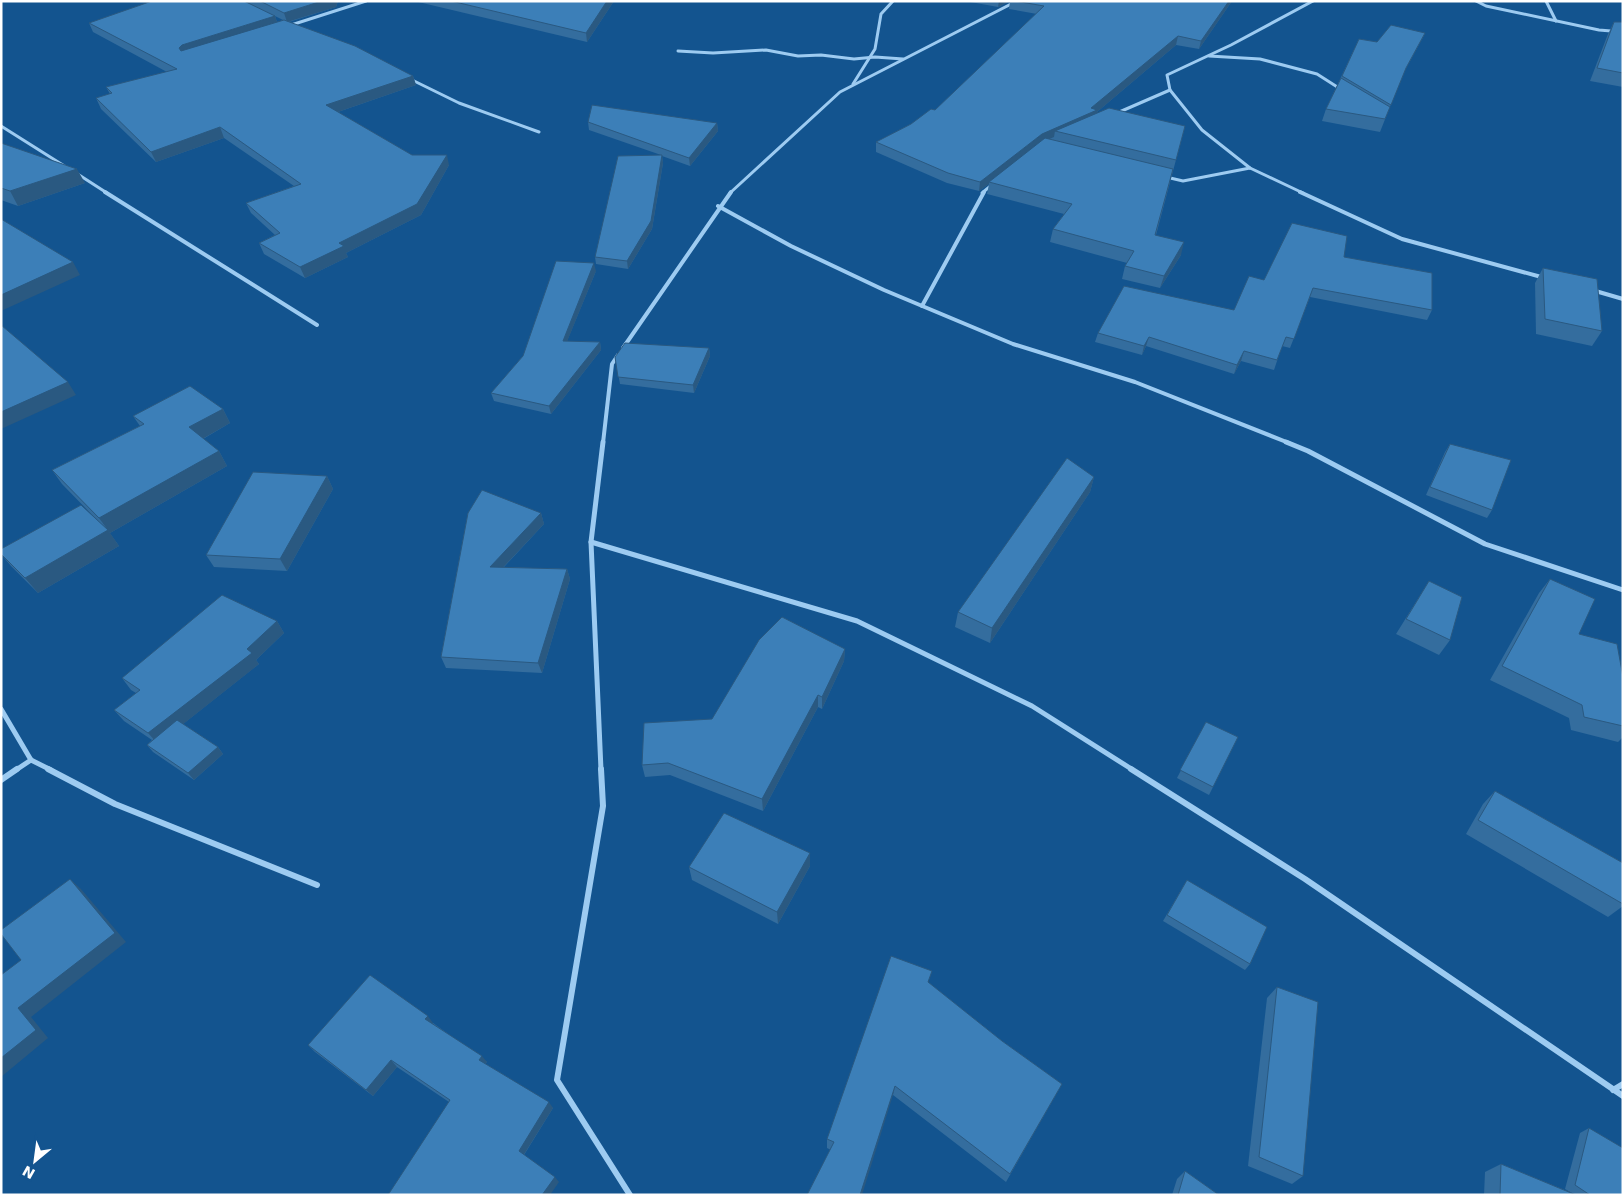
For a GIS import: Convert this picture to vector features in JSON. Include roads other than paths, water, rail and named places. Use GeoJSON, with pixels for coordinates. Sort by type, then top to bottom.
{"type":"FeatureCollection","features":[{"type":"Feature","properties":{"kind":"street"},"geometry":{"type":"LineString","coordinates":[[296,30],[287,26],[366,1]]}},
{"type":"Feature","properties":{"kind":"street"},"geometry":{"type":"LineString","coordinates":[[852,85],[875,49],[881,14],[893,1]]}},
{"type":"Feature","properties":{"kind":"street"},"geometry":{"type":"LineString","coordinates":[[630,1195],[557,1080],[603,806],[591,542],[612,364],[726,196],[840,92],[1017,1]]}},
{"type":"Feature","properties":{"kind":"street"},"geometry":{"type":"LineString","coordinates":[[1312,1],[1209,56],[1167,75],[1170,90],[1202,130],[1250,168],[1402,239],[1546,278]]}},
{"type":"Feature","properties":{"kind":"street"},"geometry":{"type":"LineString","coordinates":[[1476,1],[1486,6],[1556,21],[1599,30],[1623,32]]}},
{"type":"Feature","properties":{"kind":"street"},"geometry":{"type":"LineString","coordinates":[[1546,1],[1556,21]]}},
{"type":"Feature","properties":{"kind":"street"},"geometry":{"type":"LineString","coordinates":[[678,50],[714,53],[766,50],[798,56],[821,55],[854,59],[870,57],[904,59]]}},
{"type":"Feature","properties":{"kind":"street"},"geometry":{"type":"LineString","coordinates":[[1209,56],[1260,59],[1317,74],[1348,93]]}},
{"type":"Feature","properties":{"kind":"street"},"geometry":{"type":"LineString","coordinates":[[409,78],[459,103],[539,132]]}},
{"type":"Feature","properties":{"kind":"street"},"geometry":{"type":"LineString","coordinates":[[1115,114],[1170,90]]}},
{"type":"Feature","properties":{"kind":"street"},"geometry":{"type":"LineString","coordinates":[[1,126],[317,326]]}},
{"type":"Feature","properties":{"kind":"street"},"geometry":{"type":"LineString","coordinates":[[1165,176],[1183,181],[1250,168]]}},
{"type":"Feature","properties":{"kind":"street"},"geometry":{"type":"LineString","coordinates":[[922,306],[982,193],[997,182]]}},
{"type":"Feature","properties":{"kind":"street"},"geometry":{"type":"LineString","coordinates":[[718,206],[791,246],[922,306],[1014,344],[1135,382],[1308,451],[1485,544],[1623,590]]}},
{"type":"Feature","properties":{"kind":"street"},"geometry":{"type":"LineString","coordinates":[[1584,288],[1623,299]]}},
{"type":"Feature","properties":{"kind":"street"},"geometry":{"type":"LineString","coordinates":[[591,542],[857,622],[1032,706],[1305,879],[1623,1096]]}},
{"type":"Feature","properties":{"kind":"street"},"geometry":{"type":"LineString","coordinates":[[1,709],[32,760],[114,804],[317,885]]}},
{"type":"Feature","properties":{"kind":"street"},"geometry":{"type":"LineString","coordinates":[[1,780],[32,760]]}},
{"type":"Feature","properties":{"kind":"street"},"geometry":{"type":"LineString","coordinates":[[1613,1090],[1623,1084]]}}]}
